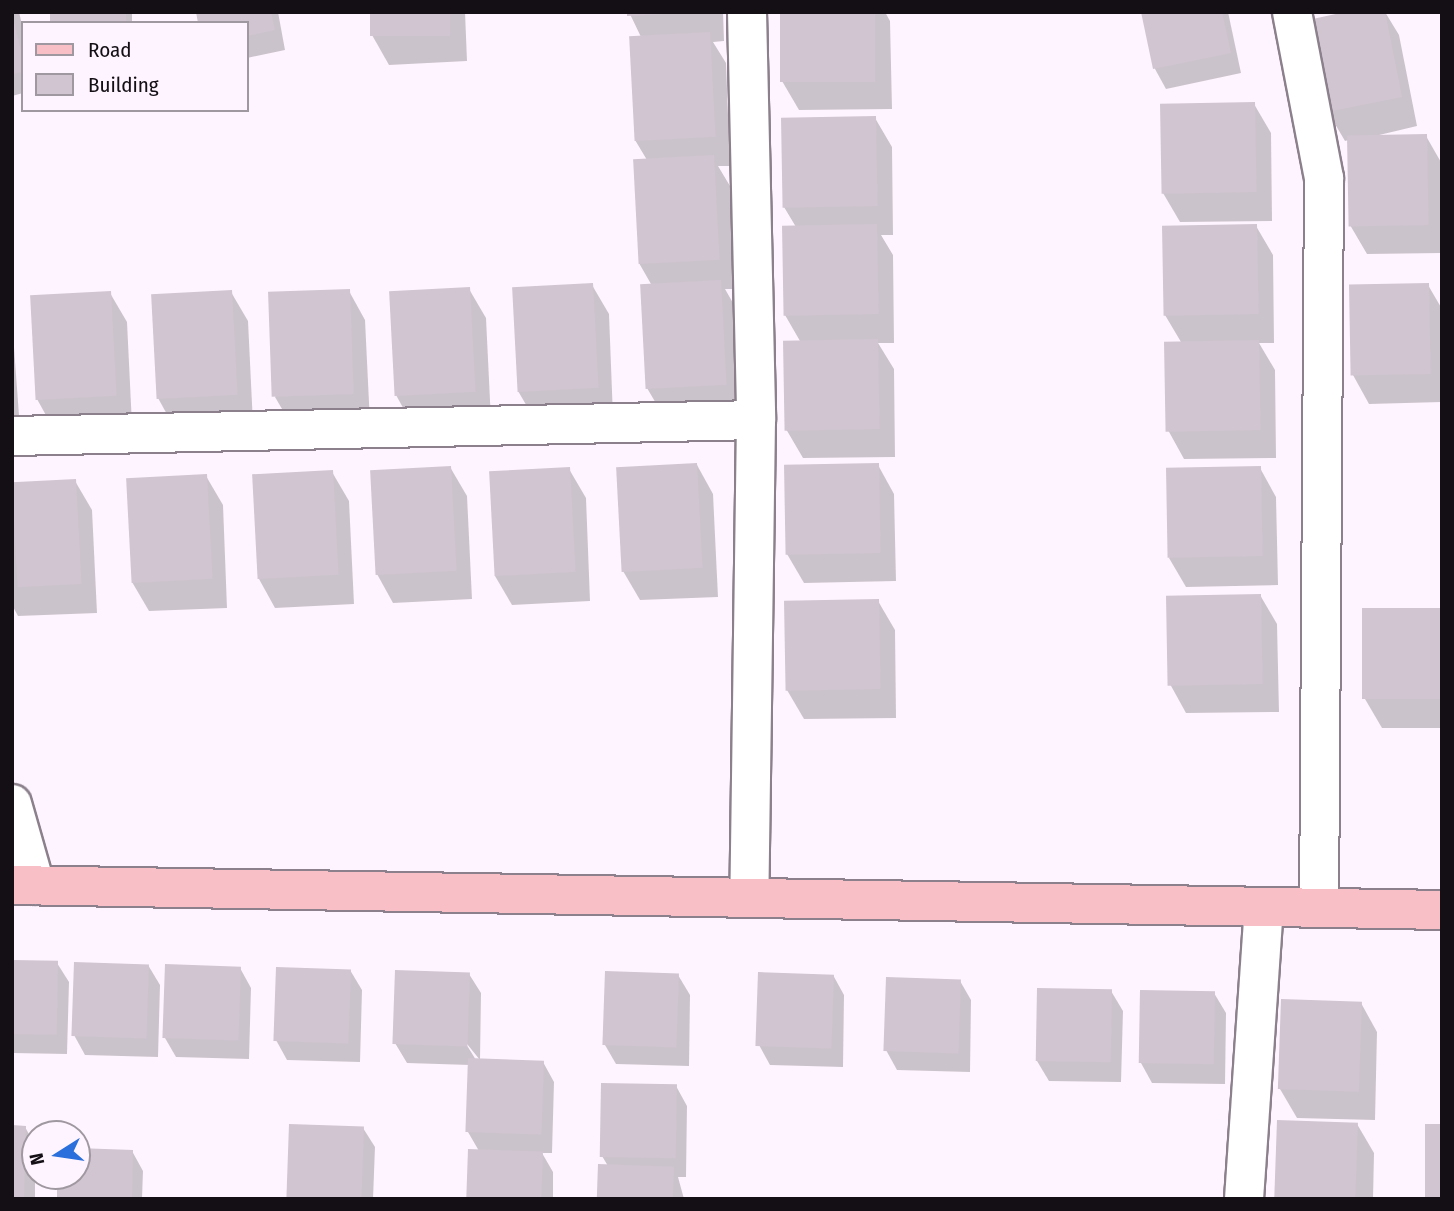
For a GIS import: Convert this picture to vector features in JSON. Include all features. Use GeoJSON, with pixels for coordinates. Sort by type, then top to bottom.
{"type":"FeatureCollection","features":[{"type":"Feature","properties":{"kind":"main road"},"geometry":{"type":"LineString","coordinates":[[24,885],[1442,910]]}},
{"type":"Feature","properties":{"kind":"street"},"geometry":{"type":"LineString","coordinates":[[747,12],[756,420],[749,897]]}},
{"type":"Feature","properties":{"kind":"street"},"geometry":{"type":"LineString","coordinates":[[1292,12],[1324,178],[1319,908]]}},
{"type":"Feature","properties":{"kind":"street"},"geometry":{"type":"LineString","coordinates":[[12,436],[756,420]]}},
{"type":"Feature","properties":{"kind":"street"},"geometry":{"type":"LineString","coordinates":[[12,804],[24,885]]}},
{"type":"Feature","properties":{"kind":"street"},"geometry":{"type":"LineString","coordinates":[[1244,1199],[1264,908]]}},
{"type":"Feature","properties":{"kind":"building"},"geometry":{"type":"Polygon","coordinates":[[[50,12],[126,12],[126,21],[50,21],[50,12]]]}},
{"type":"Feature","properties":{"kind":"building"},"geometry":{"type":"Polygon","coordinates":[[[196,12],[271,12],[275,30],[248,36],[248,21],[198,21],[196,12]]]}},
{"type":"Feature","properties":{"kind":"building"},"geometry":{"type":"Polygon","coordinates":[[[370,12],[450,12],[450,36],[370,36],[370,12]]]}},
{"type":"Feature","properties":{"kind":"building"},"geometry":{"type":"Polygon","coordinates":[[[627,12],[666,12],[666,14],[627,16],[627,12]]]}},
{"type":"Feature","properties":{"kind":"building"},"geometry":{"type":"Polygon","coordinates":[[[780,12],[875,12],[875,82],[780,82],[780,12]]]}},
{"type":"Feature","properties":{"kind":"building"},"geometry":{"type":"Polygon","coordinates":[[[1141,12],[1222,12],[1231,53],[1153,69],[1141,12]]]}},
{"type":"Feature","properties":{"kind":"building"},"geometry":{"type":"Polygon","coordinates":[[[1345,12],[1385,12],[1402,97],[1327,112],[1308,20],[1345,12]]]}},
{"type":"Feature","properties":{"kind":"building"},"geometry":{"type":"Polygon","coordinates":[[[12,14],[21,51],[21,72],[12,74],[12,14]]]}},
{"type":"Feature","properties":{"kind":"building"},"geometry":{"type":"Polygon","coordinates":[[[710,32],[715,137],[635,141],[629,36],[710,32]]]}},
{"type":"Feature","properties":{"kind":"building"},"geometry":{"type":"Polygon","coordinates":[[[1255,102],[1257,192],[1162,194],[1160,104],[1255,102]]]}},
{"type":"Feature","properties":{"kind":"building"},"geometry":{"type":"Polygon","coordinates":[[[876,116],[878,206],[783,208],[781,118],[876,116]]]}},
{"type":"Feature","properties":{"kind":"building"},"geometry":{"type":"Polygon","coordinates":[[[1427,134],[1429,225],[1349,226],[1347,135],[1427,134]]]}},
{"type":"Feature","properties":{"kind":"building"},"geometry":{"type":"Polygon","coordinates":[[[714,155],[719,260],[639,264],[633,159],[714,155]]]}},
{"type":"Feature","properties":{"kind":"building"},"geometry":{"type":"Polygon","coordinates":[[[877,224],[879,314],[784,316],[782,226],[877,224]]]}},
{"type":"Feature","properties":{"kind":"building"},"geometry":{"type":"Polygon","coordinates":[[[1257,224],[1259,314],[1164,316],[1162,226],[1257,224]]]}},
{"type":"Feature","properties":{"kind":"building"},"geometry":{"type":"Polygon","coordinates":[[[721,280],[726,385],[646,389],[640,284],[721,280]]]}},
{"type":"Feature","properties":{"kind":"building"},"geometry":{"type":"Polygon","coordinates":[[[593,283],[598,388],[518,392],[512,287],[593,283]]]}},
{"type":"Feature","properties":{"kind":"building"},"geometry":{"type":"Polygon","coordinates":[[[1429,283],[1431,374],[1351,375],[1349,284],[1429,283]]]}},
{"type":"Feature","properties":{"kind":"building"},"geometry":{"type":"Polygon","coordinates":[[[470,287],[475,392],[395,396],[389,291],[470,287]]]}},
{"type":"Feature","properties":{"kind":"building"},"geometry":{"type":"Polygon","coordinates":[[[350,289],[354,394],[272,397],[268,292],[350,289]]]}},
{"type":"Feature","properties":{"kind":"building"},"geometry":{"type":"Polygon","coordinates":[[[232,290],[237,395],[157,399],[151,294],[232,290]]]}},
{"type":"Feature","properties":{"kind":"building"},"geometry":{"type":"Polygon","coordinates":[[[111,291],[116,396],[36,400],[30,295],[111,291]]]}},
{"type":"Feature","properties":{"kind":"building"},"geometry":{"type":"Polygon","coordinates":[[[878,339],[880,429],[785,431],[783,341],[878,339]]]}},
{"type":"Feature","properties":{"kind":"building"},"geometry":{"type":"Polygon","coordinates":[[[1259,340],[1261,430],[1166,432],[1164,342],[1259,340]]]}},
{"type":"Feature","properties":{"kind":"building"},"geometry":{"type":"Polygon","coordinates":[[[697,463],[702,568],[622,572],[616,467],[697,463]]]}},
{"type":"Feature","properties":{"kind":"building"},"geometry":{"type":"Polygon","coordinates":[[[879,463],[881,553],[786,555],[784,465],[879,463]]]}},
{"type":"Feature","properties":{"kind":"building"},"geometry":{"type":"Polygon","coordinates":[[[451,466],[456,571],[376,575],[370,470],[451,466]]]}},
{"type":"Feature","properties":{"kind":"building"},"geometry":{"type":"Polygon","coordinates":[[[1261,466],[1263,556],[1168,558],[1166,468],[1261,466]]]}},
{"type":"Feature","properties":{"kind":"building"},"geometry":{"type":"Polygon","coordinates":[[[570,467],[575,572],[495,576],[489,471],[570,467]]]}},
{"type":"Feature","properties":{"kind":"building"},"geometry":{"type":"Polygon","coordinates":[[[333,470],[338,575],[258,579],[252,474],[333,470]]]}},
{"type":"Feature","properties":{"kind":"building"},"geometry":{"type":"Polygon","coordinates":[[[207,474],[212,579],[132,583],[126,478],[207,474]]]}},
{"type":"Feature","properties":{"kind":"building"},"geometry":{"type":"Polygon","coordinates":[[[76,479],[81,584],[18,587],[12,482],[76,479]]]}},
{"type":"Feature","properties":{"kind":"building"},"geometry":{"type":"Polygon","coordinates":[[[1261,594],[1263,684],[1168,686],[1166,596],[1261,594]]]}},
{"type":"Feature","properties":{"kind":"building"},"geometry":{"type":"Polygon","coordinates":[[[879,599],[881,689],[786,691],[784,601],[879,599]]]}},
{"type":"Feature","properties":{"kind":"building"},"geometry":{"type":"Polygon","coordinates":[[[1362,608],[1442,608],[1442,699],[1362,699],[1362,608]]]}},
{"type":"Feature","properties":{"kind":"building"},"geometry":{"type":"Polygon","coordinates":[[[12,960],[58,961],[57,1035],[12,1034],[12,960]]]}},
{"type":"Feature","properties":{"kind":"building"},"geometry":{"type":"Polygon","coordinates":[[[74,962],[149,965],[146,1039],[71,1036],[74,962]]]}},
{"type":"Feature","properties":{"kind":"building"},"geometry":{"type":"Polygon","coordinates":[[[165,964],[241,967],[238,1041],[162,1038],[165,964]]]}},
{"type":"Feature","properties":{"kind":"building"},"geometry":{"type":"Polygon","coordinates":[[[276,967],[351,970],[348,1044],[273,1041],[276,967]]]}},
{"type":"Feature","properties":{"kind":"building"},"geometry":{"type":"Polygon","coordinates":[[[395,970],[470,973],[467,1047],[392,1044],[395,970]]]}},
{"type":"Feature","properties":{"kind":"building"},"geometry":{"type":"Polygon","coordinates":[[[605,971],[679,974],[676,1048],[602,1045],[605,971]]]}},
{"type":"Feature","properties":{"kind":"building"},"geometry":{"type":"Polygon","coordinates":[[[758,972],[834,975],[831,1049],[755,1046],[758,972]]]}},
{"type":"Feature","properties":{"kind":"building"},"geometry":{"type":"Polygon","coordinates":[[[886,977],[961,980],[958,1054],[883,1051],[886,977]]]}},
{"type":"Feature","properties":{"kind":"building"},"geometry":{"type":"Polygon","coordinates":[[[1037,988],[1112,989],[1111,1062],[1036,1061],[1037,988]]]}},
{"type":"Feature","properties":{"kind":"building"},"geometry":{"type":"Polygon","coordinates":[[[1140,990],[1215,991],[1214,1064],[1139,1063],[1140,990]]]}},
{"type":"Feature","properties":{"kind":"building"},"geometry":{"type":"Polygon","coordinates":[[[1281,999],[1362,1002],[1359,1092],[1278,1089],[1281,999]]]}},
{"type":"Feature","properties":{"kind":"building"},"geometry":{"type":"Polygon","coordinates":[[[468,1058],[544,1061],[541,1135],[465,1132],[468,1058]]]}},
{"type":"Feature","properties":{"kind":"building"},"geometry":{"type":"Polygon","coordinates":[[[601,1083],[677,1084],[676,1158],[600,1157],[601,1083]]]}},
{"type":"Feature","properties":{"kind":"building"},"geometry":{"type":"Polygon","coordinates":[[[1277,1120],[1358,1123],[1355,1199],[1274,1199],[1277,1120]]]}},
{"type":"Feature","properties":{"kind":"building"},"geometry":{"type":"Polygon","coordinates":[[[289,1124],[364,1127],[361,1199],[286,1198],[289,1124]]]}},
{"type":"Feature","properties":{"kind":"building"},"geometry":{"type":"Polygon","coordinates":[[[1425,1124],[1442,1124],[1442,1199],[1425,1199],[1425,1124]]]}},
{"type":"Feature","properties":{"kind":"building"},"geometry":{"type":"Polygon","coordinates":[[[12,1125],[21,1126],[21,1190],[24,1190],[24,1199],[12,1199],[12,1125]]]}},
{"type":"Feature","properties":{"kind":"building"},"geometry":{"type":"Polygon","coordinates":[[[91,1148],[133,1150],[132,1199],[57,1199],[57,1190],[91,1190],[91,1148]]]}},
{"type":"Feature","properties":{"kind":"building"},"geometry":{"type":"Polygon","coordinates":[[[468,1149],[543,1152],[541,1199],[466,1199],[468,1149]]]}},
{"type":"Feature","properties":{"kind":"building"},"geometry":{"type":"Polygon","coordinates":[[[598,1164],[674,1167],[673,1199],[597,1199],[598,1164]]]}}]}
